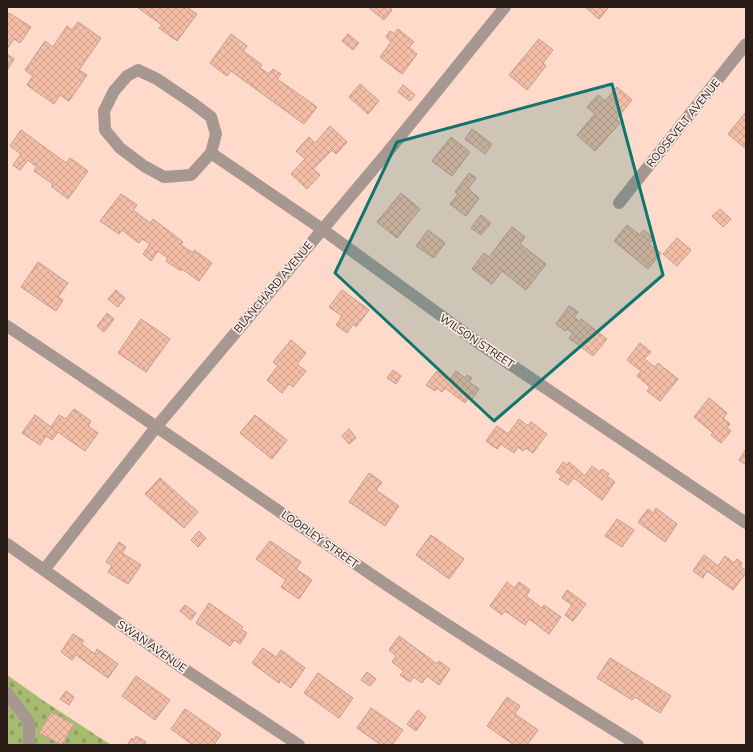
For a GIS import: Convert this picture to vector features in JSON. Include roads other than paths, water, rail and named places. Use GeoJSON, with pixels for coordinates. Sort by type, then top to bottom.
{"type":"FeatureCollection","features":[{"type":"Feature","properties":{"kind":"street","name":"BLANCHARD AVENUE"},"geometry":{"type":"LineString","coordinates":[[44,570],[157,426],[386,154],[505,7]]}},
{"type":"Feature","properties":{"kind":"street","name":"ROOSEVELT AVENUE"},"geometry":{"type":"LineString","coordinates":[[619,202],[746,44]]}},
{"type":"Feature","properties":{"kind":"street"},"geometry":{"type":"LineString","coordinates":[[138,70],[157,80],[211,117],[216,134],[211,153],[191,175],[164,177],[144,166],[120,148],[104,130],[104,111],[114,91],[127,76],[138,70]]}},
{"type":"Feature","properties":{"kind":"street","name":"WILSON STREET"},"geometry":{"type":"LineString","coordinates":[[211,153],[322,229],[480,344],[746,523]]}},
{"type":"Feature","properties":{"kind":"street","name":"LOOPLEY STREET"},"geometry":{"type":"LineString","coordinates":[[7,326],[157,426],[372,575],[518,670],[638,745]]}},
{"type":"Feature","properties":{"kind":"street","name":"SWAN AVENUE"},"geometry":{"type":"LineString","coordinates":[[7,544],[184,669],[299,745]]}},
{"type":"Feature","properties":{"kind":"street"},"geometry":{"type":"LineString","coordinates":[[7,693],[29,722],[28,745]]}}]}
